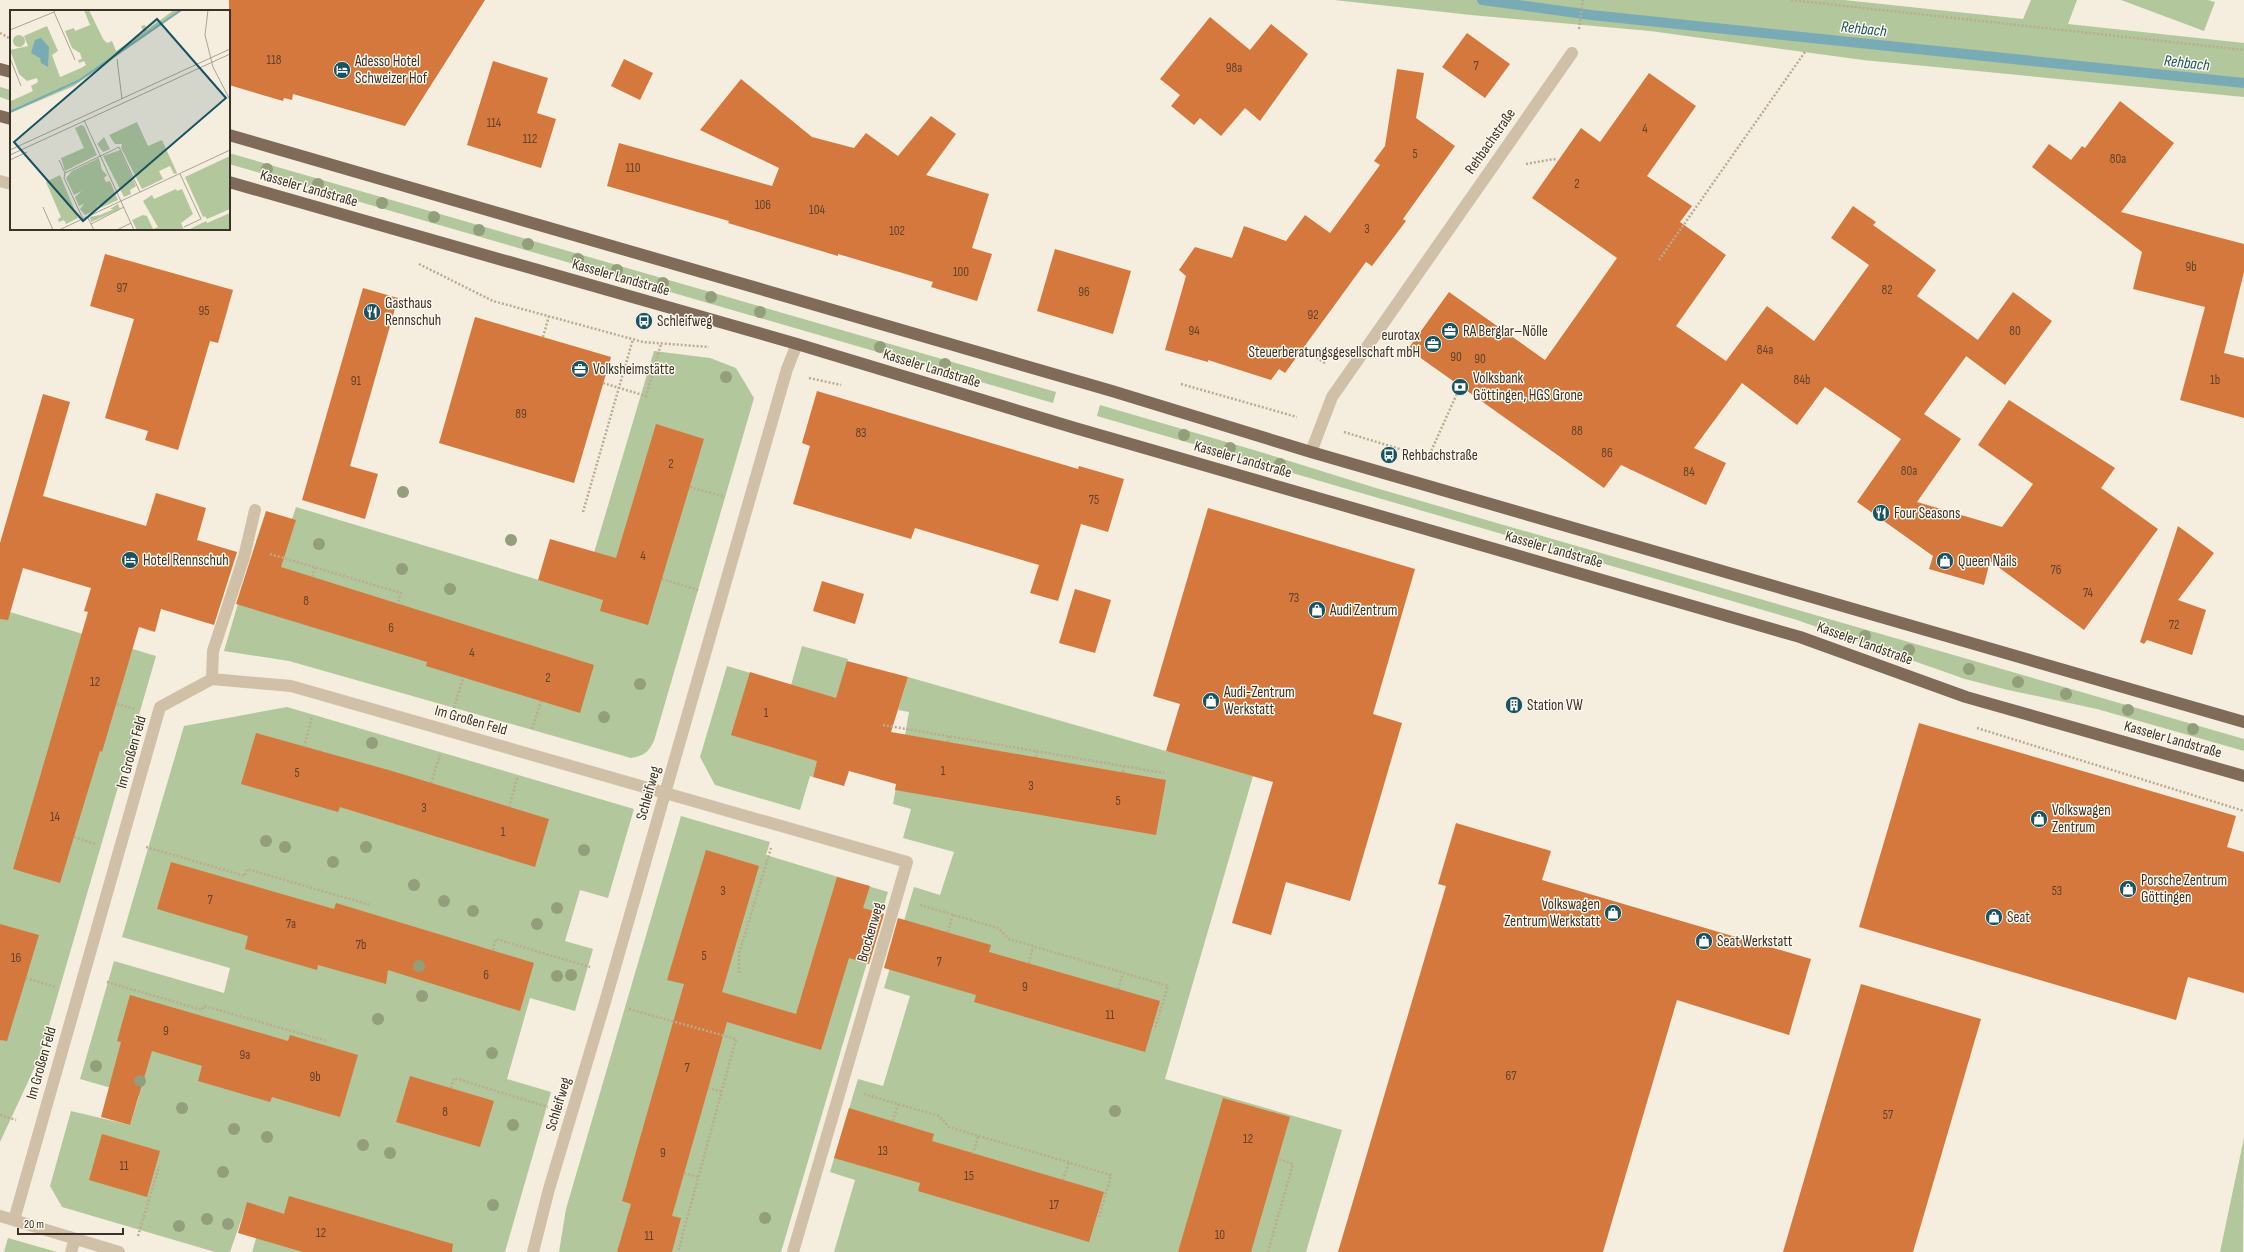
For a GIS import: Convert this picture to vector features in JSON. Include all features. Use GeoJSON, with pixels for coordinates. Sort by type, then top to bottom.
{"type":"FeatureCollection","features":[{"type":"Feature","properties":{"kind":"main road"},"geometry":{"type":"LineString","coordinates":[[0,69],[10,72]]}},
{"type":"Feature","properties":{"kind":"main road"},"geometry":{"type":"LineString","coordinates":[[0,116],[10,120]]}},
{"type":"Feature","properties":{"kind":"main road","name":"Kasseler Landstraße"},"geometry":{"type":"LineString","coordinates":[[230,136],[1100,388],[1311,452],[2244,722]]}},
{"type":"Feature","properties":{"kind":"main road","name":"Kasseler Landstraße"},"geometry":{"type":"LineString","coordinates":[[230,182],[796,344],[1075,428],[1800,637],[1966,697],[2244,776]]}},
{"type":"Feature","properties":{"kind":"street","name":"Rehbachstraße"},"geometry":{"type":"LineString","coordinates":[[1311,452],[1332,397],[1572,53]]}},
{"type":"Feature","properties":{"kind":"street"},"geometry":{"type":"LineString","coordinates":[[0,181],[10,184]]}},
{"type":"Feature","properties":{"kind":"street","name":"Schleifweg"},"geometry":{"type":"LineString","coordinates":[[533,1252],[549,1189],[605,1002],[787,369],[796,344]]}},
{"type":"Feature","properties":{"kind":"street"},"geometry":{"type":"LineString","coordinates":[[212,679],[213,651],[244,557],[255,510]]}},
{"type":"Feature","properties":{"kind":"street","name":"Im Großen Feld"},"geometry":{"type":"LineString","coordinates":[[14,1220],[160,707],[212,679],[291,686],[665,792]]}},
{"type":"Feature","properties":{"kind":"street","name":"Brockenweg"},"geometry":{"type":"LineString","coordinates":[[665,792],[907,862],[793,1252]]}},
{"type":"Feature","properties":{"kind":"street"},"geometry":{"type":"LineString","coordinates":[[0,1216],[118,1252]]}},
{"type":"Feature","properties":{"kind":"street"},"geometry":{"type":"LineString","coordinates":[[71,1252],[75,1239]]}},
{"type":"Feature","properties":{"kind":"path"},"geometry":{"type":"LineString","coordinates":[[1580,25],[1583,0]]}},
{"type":"Feature","properties":{"kind":"path"},"geometry":{"type":"LineString","coordinates":[[1791,0],[2244,50]]}},
{"type":"Feature","properties":{"kind":"path"},"geometry":{"type":"LineString","coordinates":[[0,33],[10,38]]}},
{"type":"Feature","properties":{"kind":"path"},"geometry":{"type":"LineString","coordinates":[[1659,260],[1805,52]]}},
{"type":"Feature","properties":{"kind":"path"},"geometry":{"type":"LineString","coordinates":[[1534,163],[1554,159],[1557,162]]}},
{"type":"Feature","properties":{"kind":"path"},"geometry":{"type":"LineString","coordinates":[[460,284],[493,301],[633,339],[661,344],[715,347]]}},
{"type":"Feature","properties":{"kind":"path"},"geometry":{"type":"LineString","coordinates":[[543,337],[549,316]]}},
{"type":"Feature","properties":{"kind":"path"},"geometry":{"type":"LineString","coordinates":[[583,512],[633,339]]}},
{"type":"Feature","properties":{"kind":"path"},"geometry":{"type":"LineString","coordinates":[[603,383],[646,396],[661,344]]}},
{"type":"Feature","properties":{"kind":"path"},"geometry":{"type":"LineString","coordinates":[[787,369],[812,379],[846,386]]}},
{"type":"Feature","properties":{"kind":"path"},"geometry":{"type":"LineString","coordinates":[[1428,458],[1460,386]]}},
{"type":"Feature","properties":{"kind":"path"},"geometry":{"type":"LineString","coordinates":[[690,487],[748,504]]}},
{"type":"Feature","properties":{"kind":"path"},"geometry":{"type":"LineString","coordinates":[[264,552],[401,593],[398,602]]}},
{"type":"Feature","properties":{"kind":"path"},"geometry":{"type":"LineString","coordinates":[[312,577],[315,568]]}},
{"type":"Feature","properties":{"kind":"path"},"geometry":{"type":"LineString","coordinates":[[662,579],[721,597]]}},
{"type":"Feature","properties":{"kind":"path"},"geometry":{"type":"LineString","coordinates":[[304,747],[319,694]]}},
{"type":"Feature","properties":{"kind":"path"},"geometry":{"type":"LineString","coordinates":[[884,725],[1164,773]]}},
{"type":"Feature","properties":{"kind":"path"},"geometry":{"type":"LineString","coordinates":[[1972,726],[2244,811]]}},
{"type":"Feature","properties":{"kind":"path"},"geometry":{"type":"LineString","coordinates":[[948,742],[949,736]]}},
{"type":"Feature","properties":{"kind":"path"},"geometry":{"type":"LineString","coordinates":[[1036,751],[1036,757]]}},
{"type":"Feature","properties":{"kind":"path"},"geometry":{"type":"LineString","coordinates":[[1122,772],[1124,766]]}},
{"type":"Feature","properties":{"kind":"path"},"geometry":{"type":"LineString","coordinates":[[739,973],[739,954],[778,824]]}},
{"type":"Feature","properties":{"kind":"path"},"geometry":{"type":"LineString","coordinates":[[122,840],[245,876],[247,869],[370,905]]}},
{"type":"Feature","properties":{"kind":"path"},"geometry":{"type":"LineString","coordinates":[[896,898],[998,928],[1009,939],[1168,986],[1155,1028]]}},
{"type":"Feature","properties":{"kind":"path"},"geometry":{"type":"LineString","coordinates":[[948,932],[953,915]]}},
{"type":"Feature","properties":{"kind":"path"},"geometry":{"type":"LineString","coordinates":[[493,950],[496,939],[613,974]]}},
{"type":"Feature","properties":{"kind":"path"},"geometry":{"type":"LineString","coordinates":[[1029,963],[1034,947]]}},
{"type":"Feature","properties":{"kind":"path"},"geometry":{"type":"LineString","coordinates":[[1118,989],[1123,973]]}},
{"type":"Feature","properties":{"kind":"path"},"geometry":{"type":"LineString","coordinates":[[83,975],[202,1010],[204,1006],[327,1041]]}},
{"type":"Feature","properties":{"kind":"path"},"geometry":{"type":"LineString","coordinates":[[26,978],[78,994]]}},
{"type":"Feature","properties":{"kind":"path"},"geometry":{"type":"LineString","coordinates":[[605,1002],[736,1039],[678,1252]]}},
{"type":"Feature","properties":{"kind":"path"},"geometry":{"type":"LineString","coordinates":[[451,1088],[454,1078],[571,1114]]}},
{"type":"Feature","properties":{"kind":"path"},"geometry":{"type":"LineString","coordinates":[[841,1087],[939,1116],[949,1127],[1111,1175],[1099,1217]]}},
{"type":"Feature","properties":{"kind":"path"},"geometry":{"type":"LineString","coordinates":[[708,1088],[722,1092]]}},
{"type":"Feature","properties":{"kind":"path"},"geometry":{"type":"LineString","coordinates":[[892,1121],[898,1104]]}},
{"type":"Feature","properties":{"kind":"path"},"geometry":{"type":"LineString","coordinates":[[973,1154],[978,1136]]}},
{"type":"Feature","properties":{"kind":"path"},"geometry":{"type":"LineString","coordinates":[[1268,1252],[1294,1164],[1278,1159]]}},
{"type":"Feature","properties":{"kind":"path"},"geometry":{"type":"LineString","coordinates":[[1063,1180],[1069,1162]]}},
{"type":"Feature","properties":{"kind":"path"},"geometry":{"type":"LineString","coordinates":[[138,1238],[159,1166]]}},
{"type":"Feature","properties":{"kind":"path"},"geometry":{"type":"LineString","coordinates":[[684,1173],[698,1177]]}},
{"type":"Feature","properties":{"kind":"green space"},"geometry":{"type":"Polygon","coordinates":[[[1334,0],[1844,0],[2023,19],[2031,0],[2077,0],[2068,24],[2244,43],[2244,97],[1863,60],[1650,31],[1471,15],[1334,0]]]}},
{"type":"Feature","properties":{"kind":"green space"},"geometry":{"type":"Polygon","coordinates":[[[2121,0],[2208,0],[2215,2],[2204,31],[2121,0]]]}},
{"type":"Feature","properties":{"kind":"green space"},"geometry":{"type":"Polygon","coordinates":[[[0,87],[10,90],[10,101],[0,97],[0,87]]]}},
{"type":"Feature","properties":{"kind":"green space"},"geometry":{"type":"Polygon","coordinates":[[[230,153],[1056,392],[1053,403],[230,164],[230,153]]]}},
{"type":"Feature","properties":{"kind":"green space"},"geometry":{"type":"Polygon","coordinates":[[[654,351],[710,358],[736,368],[754,398],[654,741],[645,753],[631,758],[289,661],[224,651],[257,539],[292,519],[296,507],[582,593],[654,351]]]}},
{"type":"Feature","properties":{"kind":"green space"},"geometry":{"type":"Polygon","coordinates":[[[1100,405],[1264,453],[1376,488],[2244,739],[2244,751],[2097,709],[1965,679],[1797,620],[1097,416],[1100,405]]]}},
{"type":"Feature","properties":{"kind":"green space"},"geometry":{"type":"Polygon","coordinates":[[[0,609],[156,656],[40,1056],[0,1142],[0,609]]]}},
{"type":"Feature","properties":{"kind":"green space"},"geometry":{"type":"Polygon","coordinates":[[[802,646],[848,659],[813,777],[810,776],[800,810],[715,785],[700,757],[727,666],[791,685],[802,646]]]}},
{"type":"Feature","properties":{"kind":"green space"},"geometry":{"type":"Polygon","coordinates":[[[908,677],[1253,776],[1165,1079],[1342,1130],[1306,1252],[834,1252],[855,1180],[830,1172],[858,1079],[883,1086],[910,996],[884,988],[914,887],[940,895],[954,852],[903,838],[911,809],[893,804],[909,712],[898,710],[908,677]]]}},
{"type":"Feature","properties":{"kind":"green space"},"geometry":{"type":"Polygon","coordinates":[[[287,707],[634,809],[608,898],[580,890],[565,941],[593,949],[575,1011],[530,998],[507,1079],[551,1092],[505,1252],[252,1252],[265,1208],[247,1203],[230,1252],[215,1252],[62,1207],[50,1186],[71,1111],[130,1125],[139,1096],[80,1079],[114,961],[224,993],[230,968],[122,937],[184,726],[287,707]]]}},
{"type":"Feature","properties":{"kind":"green space"},"geometry":{"type":"Polygon","coordinates":[[[681,816],[770,842],[766,855],[888,892],[781,1252],[559,1252],[566,1209],[681,816]]]}},
{"type":"Feature","properties":{"kind":"green space"},"geometry":{"type":"Polygon","coordinates":[[[2244,1138],[2243,1252],[2220,1252],[2244,1138]]]}},
{"type":"Feature","properties":{"kind":"green space"},"geometry":{"type":"Polygon","coordinates":[[[8,1238],[57,1252],[4,1252],[8,1238]]]}},
{"type":"Feature","properties":{"kind":"building","name":"Adesso Hotel Schweizer Hof"},"geometry":{"type":"Polygon","coordinates":[[[229,0],[485,0],[405,126],[293,94],[292,100],[284,98],[283,101],[230,85],[229,0]]]}},
{"type":"Feature","properties":{"kind":"building"},"geometry":{"type":"Polygon","coordinates":[[[1210,17],[1250,50],[1271,24],[1308,54],[1260,121],[1245,108],[1221,136],[1200,118],[1194,125],[1171,106],[1180,95],[1160,79],[1210,17]]]}},
{"type":"Feature","properties":{"kind":"building"},"geometry":{"type":"Polygon","coordinates":[[[1467,33],[1510,64],[1485,98],[1442,67],[1467,33]]]}},
{"type":"Feature","properties":{"kind":"building"},"geometry":{"type":"Polygon","coordinates":[[[624,59],[653,73],[640,100],[611,86],[624,59]]]}},
{"type":"Feature","properties":{"kind":"building"},"geometry":{"type":"Polygon","coordinates":[[[493,61],[548,78],[537,113],[556,119],[541,168],[467,145],[493,61]]]}},
{"type":"Feature","properties":{"kind":"building"},"geometry":{"type":"Polygon","coordinates":[[[1397,69],[1424,73],[1416,118],[1455,146],[1403,219],[1406,221],[1372,266],[1366,262],[1285,373],[1279,369],[1271,380],[1208,360],[1208,362],[1165,350],[1186,276],[1179,270],[1195,247],[1232,258],[1244,226],[1286,241],[1305,215],[1330,233],[1380,165],[1374,161],[1385,146],[1397,69]]]}},
{"type":"Feature","properties":{"kind":"building"},"geometry":{"type":"Polygon","coordinates":[[[1649,73],[1696,106],[1647,176],[1692,206],[1680,222],[1726,255],[1676,326],[1726,361],[1767,306],[1814,341],[1869,265],[1831,238],[1853,206],[1876,222],[1873,225],[1936,270],[1917,296],[1978,340],[1924,414],[1961,439],[1917,502],[2002,527],[2033,484],[1978,445],[2009,400],[2115,468],[2101,488],[2158,529],[2084,630],[1990,561],[1984,585],[1929,569],[1933,556],[1857,502],[1901,439],[1825,387],[1797,425],[1742,383],[1694,448],[1726,463],[1706,505],[1621,465],[1604,488],[1408,349],[1449,292],[1545,360],[1617,258],[1532,198],[1581,128],[1600,142],[1649,73]]]}},
{"type":"Feature","properties":{"kind":"building"},"geometry":{"type":"Polygon","coordinates":[[[741,79],[812,137],[854,148],[866,133],[898,156],[931,116],[956,134],[926,175],[989,194],[972,248],[992,254],[977,301],[931,287],[933,282],[838,254],[838,256],[728,223],[729,221],[607,186],[619,143],[772,186],[779,168],[700,130],[741,79]]]}},
{"type":"Feature","properties":{"kind":"building"},"geometry":{"type":"Polygon","coordinates":[[[2120,101],[2174,143],[2121,212],[2244,244],[2244,272],[2224,353],[2244,358],[2244,418],[2180,400],[2205,307],[2133,289],[2142,252],[2032,167],[2049,144],[2071,160],[2082,146],[2085,148],[2120,101]]]}},
{"type":"Feature","properties":{"kind":"building"},"geometry":{"type":"Polygon","coordinates":[[[1055,249],[1131,271],[1113,334],[1037,311],[1055,249]]]}},
{"type":"Feature","properties":{"kind":"building"},"geometry":{"type":"Polygon","coordinates":[[[105,254],[233,290],[218,343],[210,341],[178,450],[145,440],[148,431],[105,418],[134,319],[90,306],[105,254]]]}},
{"type":"Feature","properties":{"kind":"building"},"geometry":{"type":"Polygon","coordinates":[[[363,288],[398,298],[350,466],[378,474],[365,519],[302,500],[363,288]]]}},
{"type":"Feature","properties":{"kind":"building"},"geometry":{"type":"Polygon","coordinates":[[[2013,292],[2052,321],[2005,385],[1966,356],[2013,292]]]}},
{"type":"Feature","properties":{"kind":"building"},"geometry":{"type":"Polygon","coordinates":[[[475,317],[611,357],[574,483],[439,443],[475,317]]]}},
{"type":"Feature","properties":{"kind":"building"},"geometry":{"type":"Polygon","coordinates":[[[817,391],[1078,469],[1079,466],[1124,479],[1108,532],[1081,524],[1058,601],[1030,593],[1039,565],[915,528],[911,539],[793,504],[810,446],[802,443],[817,391]]]}},
{"type":"Feature","properties":{"kind":"building"},"geometry":{"type":"Polygon","coordinates":[[[43,394],[70,402],[43,496],[146,526],[156,493],[206,508],[197,540],[237,552],[214,625],[161,609],[155,632],[139,627],[102,752],[100,751],[60,883],[13,869],[88,612],[84,611],[91,588],[23,568],[8,620],[0,619],[0,543],[43,394]]]}},
{"type":"Feature","properties":{"kind":"building"},"geometry":{"type":"Polygon","coordinates":[[[656,424],[704,439],[648,625],[600,611],[603,600],[538,580],[550,539],[616,558],[656,424]]]}},
{"type":"Feature","properties":{"kind":"building"},"geometry":{"type":"Polygon","coordinates":[[[1208,508],[1415,569],[1373,714],[1402,723],[1350,901],[1286,882],[1271,935],[1232,923],[1273,782],[1166,751],[1180,704],[1153,696],[1208,508]]]}},
{"type":"Feature","properties":{"kind":"building"},"geometry":{"type":"Polygon","coordinates":[[[266,511],[296,520],[281,567],[594,665],[580,713],[426,666],[427,662],[236,604],[266,511]]]}},
{"type":"Feature","properties":{"kind":"building"},"geometry":{"type":"Polygon","coordinates":[[[2178,526],[2214,553],[2178,600],[2206,610],[2192,655],[2147,640],[2144,644],[2140,642],[2178,526]]]}},
{"type":"Feature","properties":{"kind":"building"},"geometry":{"type":"Polygon","coordinates":[[[822,581],[864,594],[855,624],[813,611],[822,581]]]}},
{"type":"Feature","properties":{"kind":"building"},"geometry":{"type":"Polygon","coordinates":[[[1075,589],[1111,600],[1095,653],[1059,643],[1075,589]]]}},
{"type":"Feature","properties":{"kind":"building"},"geometry":{"type":"Polygon","coordinates":[[[847,661],[908,677],[891,732],[1166,780],[1156,835],[895,790],[896,784],[849,771],[844,786],[813,777],[817,761],[731,735],[750,672],[836,698],[847,661]]]}},
{"type":"Feature","properties":{"kind":"building"},"geometry":{"type":"Polygon","coordinates":[[[1919,723],[2236,816],[2227,847],[2244,852],[2244,993],[2188,977],[2176,1020],[1859,927],[1919,723]]]}},
{"type":"Feature","properties":{"kind":"building"},"geometry":{"type":"Polygon","coordinates":[[[256,733],[392,771],[549,819],[535,867],[340,807],[338,812],[241,784],[256,733]]]}},
{"type":"Feature","properties":{"kind":"building"},"geometry":{"type":"Polygon","coordinates":[[[1456,823],[1551,851],[1542,880],[1811,959],[1789,1035],[1677,1000],[1603,1252],[1338,1252],[1446,886],[1438,884],[1456,823]]]}},
{"type":"Feature","properties":{"kind":"building"},"geometry":{"type":"Polygon","coordinates":[[[706,850],[759,866],[722,992],[796,1014],[837,877],[870,886],[863,908],[884,914],[869,964],[849,958],[821,1050],[727,1022],[672,1216],[681,1218],[672,1252],[617,1252],[631,1204],[622,1201],[684,984],[667,980],[706,850]]]}},
{"type":"Feature","properties":{"kind":"building"},"geometry":{"type":"Polygon","coordinates":[[[171,862],[334,909],[336,903],[534,963],[520,1011],[388,970],[386,984],[318,965],[317,970],[245,949],[248,936],[157,909],[171,862]]]}},
{"type":"Feature","properties":{"kind":"building"},"geometry":{"type":"Polygon","coordinates":[[[898,918],[991,945],[989,952],[1160,1001],[1145,1052],[974,1002],[976,995],[884,968],[898,918]]]}},
{"type":"Feature","properties":{"kind":"building"},"geometry":{"type":"Polygon","coordinates":[[[0,924],[39,935],[7,1041],[0,1040],[0,924]]]}},
{"type":"Feature","properties":{"kind":"building"},"geometry":{"type":"Polygon","coordinates":[[[1861,984],[1981,1019],[1913,1252],[1783,1252],[1861,984]]]}},
{"type":"Feature","properties":{"kind":"building"},"geometry":{"type":"Polygon","coordinates":[[[130,995],[288,1041],[290,1035],[358,1055],[340,1117],[272,1097],[270,1102],[198,1081],[202,1066],[152,1051],[130,1125],[101,1117],[121,1042],[117,1041],[130,995]]]}},
{"type":"Feature","properties":{"kind":"building"},"geometry":{"type":"Polygon","coordinates":[[[410,1076],[494,1101],[480,1147],[396,1122],[410,1076]]]}},
{"type":"Feature","properties":{"kind":"building"},"geometry":{"type":"Polygon","coordinates":[[[1223,1098],[1290,1117],[1251,1252],[1178,1252],[1223,1098]]]}},
{"type":"Feature","properties":{"kind":"building"},"geometry":{"type":"Polygon","coordinates":[[[849,1108],[934,1134],[932,1141],[1104,1192],[1089,1242],[918,1191],[920,1183],[834,1158],[849,1108]]]}},
{"type":"Feature","properties":{"kind":"building"},"geometry":{"type":"Polygon","coordinates":[[[102,1134],[160,1151],[147,1197],[89,1180],[102,1134]]]}},
{"type":"Feature","properties":{"kind":"building"},"geometry":{"type":"Polygon","coordinates":[[[289,1196],[453,1244],[452,1252],[303,1252],[238,1233],[247,1202],[284,1214],[289,1196]]]}},
{"type":"Feature","properties":{"kind":"waterway","name":"Rehbach"},"geometry":{"type":"LineString","coordinates":[[1482,0],[1591,15],[2244,83]]}},
{"type":"Feature","properties":{"kind":"place","name":"Adesso Hotel Schweizer Hof"},"geometry":{"type":"Point","coordinates":[342,70]}},
{"type":"Feature","properties":{"kind":"place","name":"Gasthaus Rennschuh"},"geometry":{"type":"Point","coordinates":[372,312]}},
{"type":"Feature","properties":{"kind":"place","name":"Schleifweg"},"geometry":{"type":"Point","coordinates":[644,321]}},
{"type":"Feature","properties":{"kind":"place","name":"RA Berglar–Nölle"},"geometry":{"type":"Point","coordinates":[1450,331]}},
{"type":"Feature","properties":{"kind":"place","name":"eurotax Steuerberatungsgesellschaft mbH"},"geometry":{"type":"Point","coordinates":[1433,344]}},
{"type":"Feature","properties":{"kind":"place","name":"Volksheimstätte"},"geometry":{"type":"Point","coordinates":[580,369]}},
{"type":"Feature","properties":{"kind":"place","name":"Volksbank Göttingen, HGS Grone"},"geometry":{"type":"Point","coordinates":[1460,387]}},
{"type":"Feature","properties":{"kind":"place","name":"Rehbachstraße"},"geometry":{"type":"Point","coordinates":[1389,455]}},
{"type":"Feature","properties":{"kind":"place","name":"Four Seasons"},"geometry":{"type":"Point","coordinates":[1881,513]}},
{"type":"Feature","properties":{"kind":"place","name":"Hotel Rennschuh"},"geometry":{"type":"Point","coordinates":[130,560]}},
{"type":"Feature","properties":{"kind":"place","name":"Queen Nails"},"geometry":{"type":"Point","coordinates":[1945,561]}},
{"type":"Feature","properties":{"kind":"place","name":"Audi Zentrum"},"geometry":{"type":"Point","coordinates":[1317,610]}},
{"type":"Feature","properties":{"kind":"place","name":"Audi-Zentrum Werkstatt"},"geometry":{"type":"Point","coordinates":[1211,701]}},
{"type":"Feature","properties":{"kind":"place","name":"Station VW"},"geometry":{"type":"Point","coordinates":[1514,705]}},
{"type":"Feature","properties":{"kind":"place","name":"Volkswagen Zentrum"},"geometry":{"type":"Point","coordinates":[2039,819]}},
{"type":"Feature","properties":{"kind":"place","name":"Porsche Zentrum Göttingen"},"geometry":{"type":"Point","coordinates":[2128,889]}},
{"type":"Feature","properties":{"kind":"place","name":"Volkswagen Zentrum Werkstatt"},"geometry":{"type":"Point","coordinates":[1613,913]}},
{"type":"Feature","properties":{"kind":"place","name":"Seat"},"geometry":{"type":"Point","coordinates":[1994,917]}},
{"type":"Feature","properties":{"kind":"place","name":"Seat Werkstatt"},"geometry":{"type":"Point","coordinates":[1704,941]}}]}
